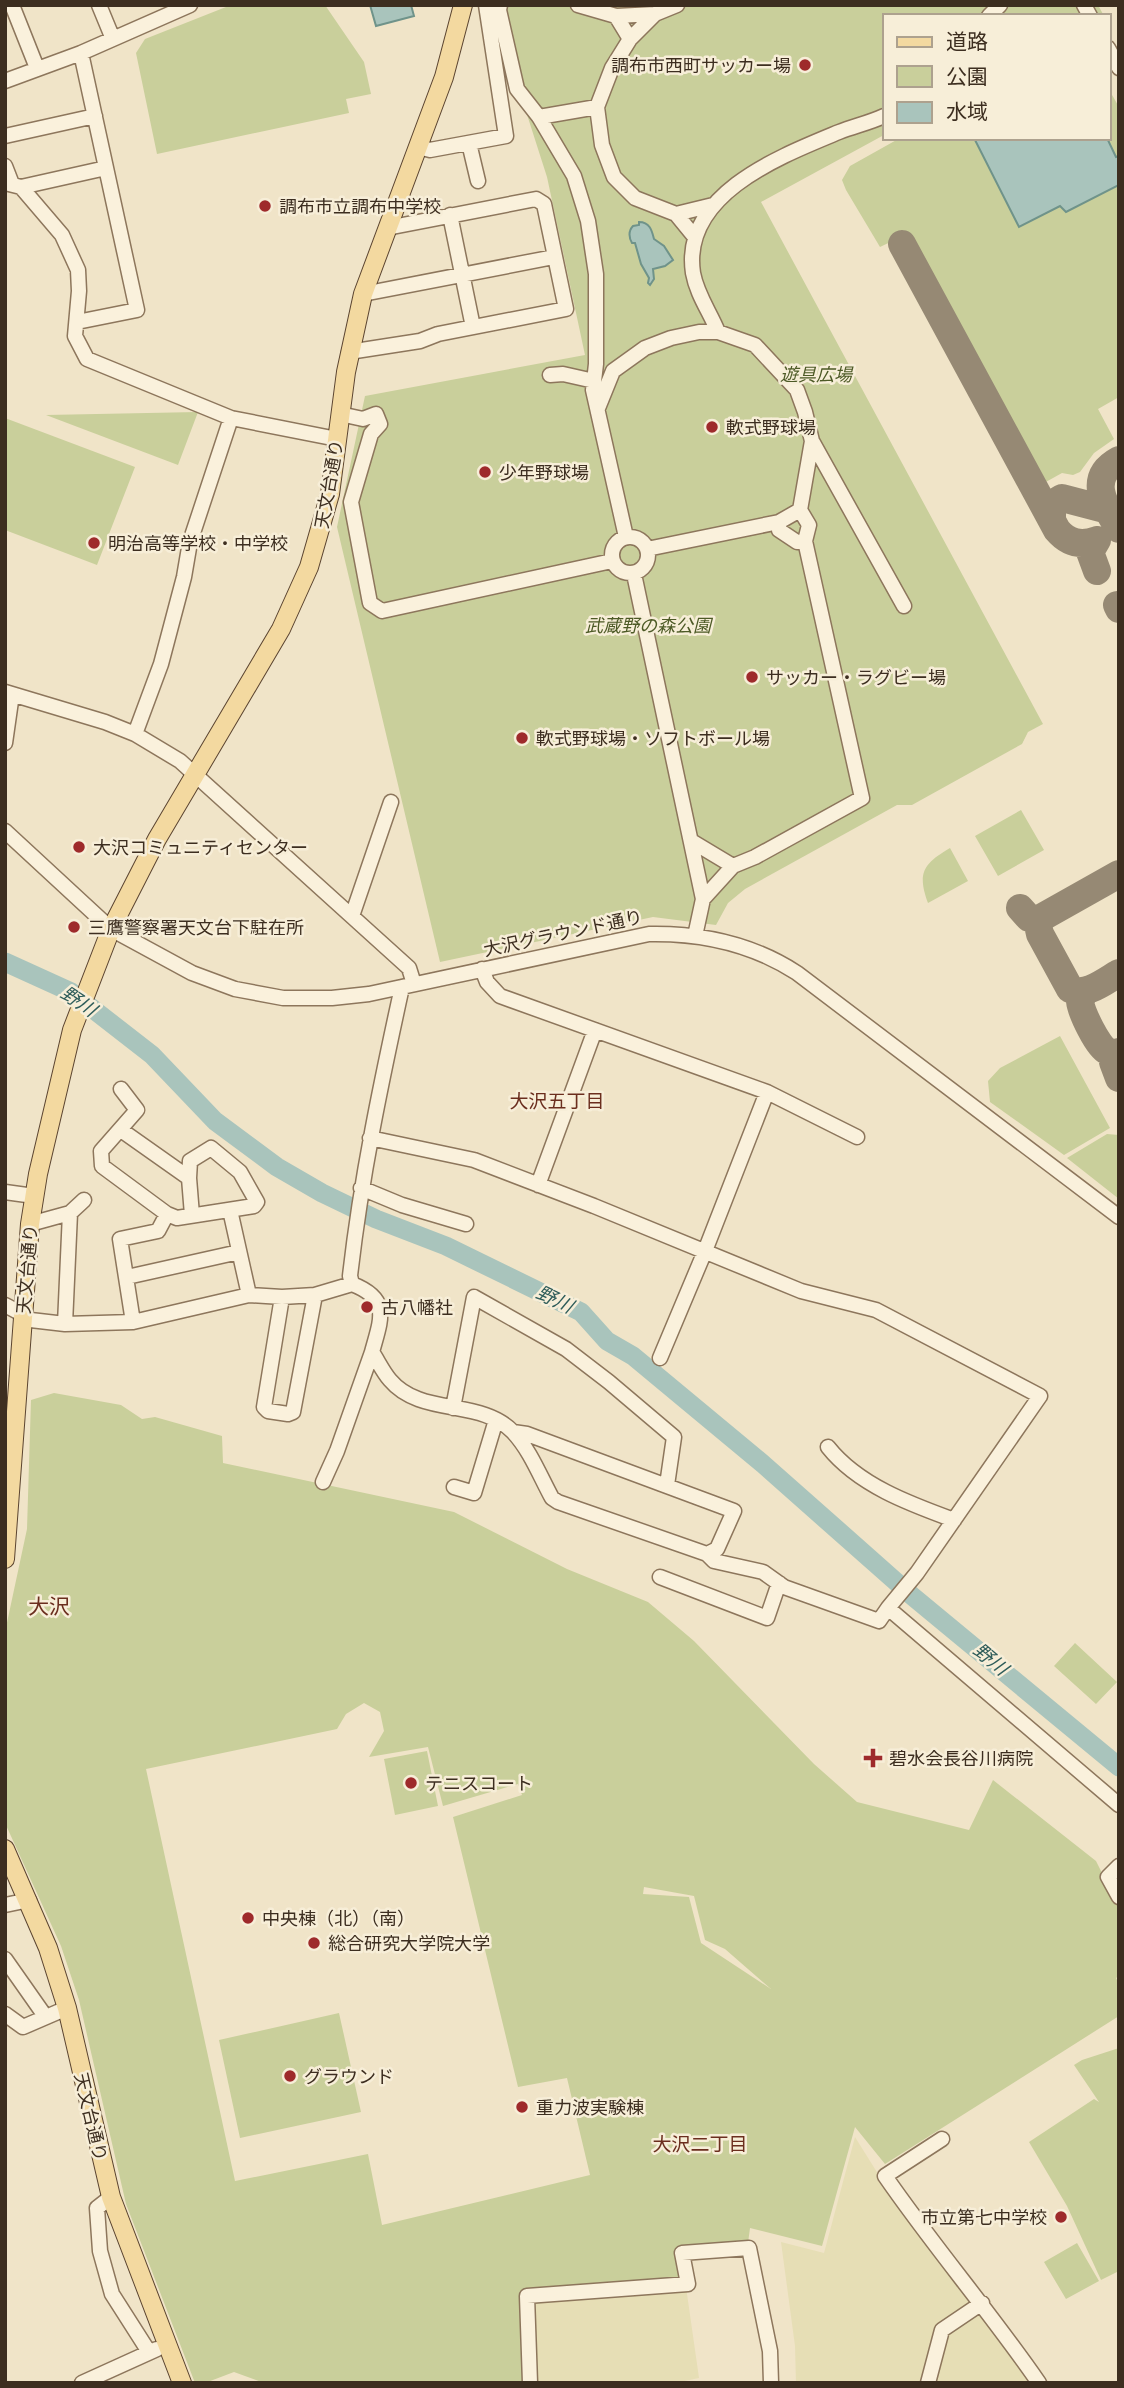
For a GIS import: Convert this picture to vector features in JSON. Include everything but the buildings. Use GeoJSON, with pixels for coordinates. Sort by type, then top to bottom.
{"type":"FeatureCollection","features":[{"type":"Feature","properties":{"kind":"main road","name":"天文台通り"},"geometry":{"type":"LineString","coordinates":[[5,1559],[30,1224],[53,1101],[74,1025],[111,929],[157,839],[292,607],[313,556],[329,498],[349,352],[363,294],[453,49],[463,5]]}},
{"type":"Feature","properties":{"kind":"main road","name":"天文台通り"},"geometry":{"type":"LineString","coordinates":[[5,1849],[48,1948],[67,2008],[111,2197],[182,2383]]}},
{"type":"Feature","properties":{"kind":"street"},"geometry":{"type":"LineString","coordinates":[[12,5],[37,68]]}},
{"type":"Feature","properties":{"kind":"street"},"geometry":{"type":"LineString","coordinates":[[99,5],[113,39]]}},
{"type":"Feature","properties":{"kind":"street"},"geometry":{"type":"LineString","coordinates":[[5,81],[80,53],[190,5]]}},
{"type":"Feature","properties":{"kind":"street"},"geometry":{"type":"LineString","coordinates":[[418,147],[430,150],[506,136],[486,5]]}},
{"type":"Feature","properties":{"kind":"street"},"geometry":{"type":"LineString","coordinates":[[500,5],[517,89],[539,117],[574,176],[588,221],[596,274],[596,364],[593,390],[626,537]]}},
{"type":"Feature","properties":{"kind":"street"},"geometry":{"type":"LineString","coordinates":[[578,5],[616,16],[656,14],[677,5]]}},
{"type":"Feature","properties":{"kind":"street"},"geometry":{"type":"LineString","coordinates":[[656,14],[630,39],[612,68],[597,107],[602,145],[614,177],[635,198],[676,214],[694,236]]}},
{"type":"Feature","properties":{"kind":"street"},"geometry":{"type":"LineString","coordinates":[[616,16],[630,39]]}},
{"type":"Feature","properties":{"kind":"street"},"geometry":{"type":"LineString","coordinates":[[1110,52],[1119,68]]}},
{"type":"Feature","properties":{"kind":"street"},"geometry":{"type":"LineString","coordinates":[[77,322],[137,310],[80,53]]}},
{"type":"Feature","properties":{"kind":"street"},"geometry":{"type":"LineString","coordinates":[[539,117],[597,107]]}},
{"type":"Feature","properties":{"kind":"street"},"geometry":{"type":"LineString","coordinates":[[5,136],[94,116]]}},
{"type":"Feature","properties":{"kind":"street"},"geometry":{"type":"LineString","coordinates":[[718,332],[704,306],[693,274],[694,236],[713,205],[769,162],[883,116]]}},
{"type":"Feature","properties":{"kind":"street"},"geometry":{"type":"LineString","coordinates":[[469,143],[478,181]]}},
{"type":"Feature","properties":{"kind":"street"},"geometry":{"type":"LineString","coordinates":[[5,166],[13,185],[62,235],[78,270],[75,336],[87,359],[231,418],[337,439]]}},
{"type":"Feature","properties":{"kind":"street"},"geometry":{"type":"LineString","coordinates":[[13,185],[106,168]]}},
{"type":"Feature","properties":{"kind":"street"},"geometry":{"type":"LineString","coordinates":[[349,352],[420,341],[438,334],[566,309],[544,204],[536,199],[387,228]]}},
{"type":"Feature","properties":{"kind":"street"},"geometry":{"type":"LineString","coordinates":[[676,214],[713,205]]}},
{"type":"Feature","properties":{"kind":"street"},"geometry":{"type":"LineString","coordinates":[[450,215],[473,327]]}},
{"type":"Feature","properties":{"kind":"street"},"geometry":{"type":"LineString","coordinates":[[363,294],[554,257]]}},
{"type":"Feature","properties":{"kind":"street"},"geometry":{"type":"LineString","coordinates":[[598,408],[613,371],[645,348],[671,338],[699,332],[718,332],[755,345],[797,390],[812,441],[904,606]]}},
{"type":"Feature","properties":{"kind":"street"},"geometry":{"type":"LineString","coordinates":[[596,364],[613,371]]}},
{"type":"Feature","properties":{"kind":"street"},"geometry":{"type":"LineString","coordinates":[[550,375],[563,374],[594,381]]}},
{"type":"Feature","properties":{"kind":"street"},"geometry":{"type":"LineString","coordinates":[[340,414],[363,419],[376,414],[380,424],[372,434],[351,502],[370,603],[382,611],[612,561]]}},
{"type":"Feature","properties":{"kind":"street"},"geometry":{"type":"LineString","coordinates":[[135,734],[161,664],[184,577],[190,542],[231,418]]}},
{"type":"Feature","properties":{"kind":"street"},"geometry":{"type":"LineString","coordinates":[[703,899],[733,866],[755,857],[862,799],[805,541],[809,525],[800,510],[812,441]]}},
{"type":"Feature","properties":{"kind":"street"},"geometry":{"type":"LineString","coordinates":[[329,498],[351,502]]}},
{"type":"Feature","properties":{"kind":"street"},"geometry":{"type":"LineString","coordinates":[[647,549],[779,522],[800,510]]}},
{"type":"Feature","properties":{"kind":"street"},"geometry":{"type":"LineString","coordinates":[[779,522],[779,530],[797,542],[805,541]]}},
{"type":"Feature","properties":{"kind":"street"},"geometry":{"type":"LineString","coordinates":[[626,537],[639,539],[647,549],[644,567],[634,573],[618,570],[612,561],[612,549],[626,537]]}},
{"type":"Feature","properties":{"kind":"street"},"geometry":{"type":"LineString","coordinates":[[634,573],[703,899],[695,936]]}},
{"type":"Feature","properties":{"kind":"street"},"geometry":{"type":"LineString","coordinates":[[5,743],[8,693],[105,722],[135,734],[180,761],[409,968],[408,985],[370,1138],[354,1236],[350,1276],[352,1284]]}},
{"type":"Feature","properties":{"kind":"street"},"geometry":{"type":"LineString","coordinates":[[352,916],[391,802]]}},
{"type":"Feature","properties":{"kind":"street","name":"大沢グラウンド通り"},"geometry":{"type":"LineString","coordinates":[[5,831],[111,929],[159,957],[213,983],[262,995],[332,998],[369,994],[649,934],[695,936],[741,945],[786,966],[1119,1217]]}},
{"type":"Feature","properties":{"kind":"street"},"geometry":{"type":"LineString","coordinates":[[693,842],[733,866]]}},
{"type":"Feature","properties":{"kind":"street"},"geometry":{"type":"LineString","coordinates":[[482,969],[487,982],[500,996],[766,1092],[857,1137]]}},
{"type":"Feature","properties":{"kind":"street"},"geometry":{"type":"LineString","coordinates":[[538,1185],[594,1030]]}},
{"type":"Feature","properties":{"kind":"street"},"geometry":{"type":"LineString","coordinates":[[121,1089],[137,1110],[101,1151],[102,1166],[167,1214],[177,1218],[254,1206],[257,1202],[240,1172],[211,1148],[190,1161],[192,1215]]}},
{"type":"Feature","properties":{"kind":"street"},"geometry":{"type":"LineString","coordinates":[[660,1359],[766,1092]]}},
{"type":"Feature","properties":{"kind":"street"},"geometry":{"type":"LineString","coordinates":[[121,1130],[189,1178]]}},
{"type":"Feature","properties":{"kind":"street"},"geometry":{"type":"LineString","coordinates":[[370,1138],[474,1160],[801,1292],[876,1310],[1040,1396],[915,1576],[879,1621],[779,1583],[763,1572],[714,1561],[707,1554],[558,1502],[552,1497],[513,1432],[486,1415],[414,1398],[390,1381],[372,1352]]}},
{"type":"Feature","properties":{"kind":"street"},"geometry":{"type":"LineString","coordinates":[[361,1188],[402,1205],[466,1224]]}},
{"type":"Feature","properties":{"kind":"street"},"geometry":{"type":"LineString","coordinates":[[5,1192],[34,1196]]}},
{"type":"Feature","properties":{"kind":"street"},"geometry":{"type":"LineString","coordinates":[[30,1224],[71,1213],[84,1200]]}},
{"type":"Feature","properties":{"kind":"street"},"geometry":{"type":"LineString","coordinates":[[230,1210],[249,1295]]}},
{"type":"Feature","properties":{"kind":"street"},"geometry":{"type":"LineString","coordinates":[[65,1324],[71,1213]]}},
{"type":"Feature","properties":{"kind":"street"},"geometry":{"type":"LineString","coordinates":[[133,1322],[120,1239],[158,1231],[167,1214]]}},
{"type":"Feature","properties":{"kind":"street"},"geometry":{"type":"LineString","coordinates":[[127,1277],[239,1252]]}},
{"type":"Feature","properties":{"kind":"street"},"geometry":{"type":"LineString","coordinates":[[5,1305],[22,1317],[65,1324],[133,1322],[249,1295],[282,1297],[315,1294],[352,1284],[373,1295],[379,1302],[380,1316],[372,1352],[337,1451],[323,1482]]}},
{"type":"Feature","properties":{"kind":"street"},"geometry":{"type":"LineString","coordinates":[[282,1297],[264,1407],[268,1412],[288,1414],[293,1412],[315,1294]]}},
{"type":"Feature","properties":{"kind":"street"},"geometry":{"type":"LineString","coordinates":[[453,1408],[474,1297],[565,1349],[674,1437],[667,1485]]}},
{"type":"Feature","properties":{"kind":"street"},"geometry":{"type":"LineString","coordinates":[[454,1487],[474,1493],[496,1420]]}},
{"type":"Feature","properties":{"kind":"street"},"geometry":{"type":"LineString","coordinates":[[513,1432],[527,1434],[734,1511],[717,1549],[707,1554]]}},
{"type":"Feature","properties":{"kind":"street"},"geometry":{"type":"LineString","coordinates":[[828,1447],[838,1458],[906,1503],[954,1520]]}},
{"type":"Feature","properties":{"kind":"street"},"geometry":{"type":"LineString","coordinates":[[660,1577],[767,1618],[779,1583]]}},
{"type":"Feature","properties":{"kind":"street"},"geometry":{"type":"LineString","coordinates":[[889,1607],[1119,1805]]}},
{"type":"Feature","properties":{"kind":"street"},"geometry":{"type":"LineString","coordinates":[[1119,1867],[1108,1877],[1119,1897]]}},
{"type":"Feature","properties":{"kind":"street"},"geometry":{"type":"LineString","coordinates":[[5,1905],[29,1900]]}},
{"type":"Feature","properties":{"kind":"street"},"geometry":{"type":"LineString","coordinates":[[5,1959],[45,2016]]}},
{"type":"Feature","properties":{"kind":"street"},"geometry":{"type":"LineString","coordinates":[[5,2014],[23,2027],[67,2008]]}},
{"type":"Feature","properties":{"kind":"street"},"geometry":{"type":"LineString","coordinates":[[942,2139],[885,2176],[940,2252],[982,2302],[1039,2383]]}},
{"type":"Feature","properties":{"kind":"street"},"geometry":{"type":"LineString","coordinates":[[111,2197],[97,2208],[102,2260],[111,2294],[149,2352]]}},
{"type":"Feature","properties":{"kind":"street"},"geometry":{"type":"LineString","coordinates":[[530,2383],[527,2296],[688,2284],[682,2253],[749,2248],[770,2351],[771,2383]]}},
{"type":"Feature","properties":{"kind":"street"},"geometry":{"type":"LineString","coordinates":[[928,2383],[942,2330],[982,2302]]}},
{"type":"Feature","properties":{"kind":"street"},"geometry":{"type":"LineString","coordinates":[[82,2383],[168,2346]]}},
{"type":"Feature","properties":{"kind":"shaded area"},"geometry":{"type":"Polygon","coordinates":[[[855,2137],[895,2201],[1034,2383],[796,2383],[795,2346],[781,2242],[824,2253],[855,2137]]]}},
{"type":"Feature","properties":{"kind":"shaded area"},"geometry":{"type":"Polygon","coordinates":[[[686,2287],[699,2378],[675,2383],[534,2383],[532,2299],[686,2287]]]}},
{"type":"Feature","properties":{"kind":"green space"},"geometry":{"type":"Polygon","coordinates":[[[231,5],[325,5],[364,62],[371,94],[346,99],[349,113],[157,154],[136,53],[145,39],[231,5]]]}},
{"type":"Feature","properties":{"kind":"green space","name":"武蔵野の森公園"},"geometry":{"type":"Polygon","coordinates":[[[501,5],[1098,5],[1103,14],[883,14],[883,136],[761,202],[1043,724],[1028,732],[1022,744],[912,805],[897,805],[745,889],[728,903],[716,925],[653,917],[440,962],[337,527],[365,396],[585,355],[547,177],[514,74],[501,5]]]}},
{"type":"Feature","properties":{"kind":"green space"},"geometry":{"type":"Polygon","coordinates":[[[1110,91],[1119,107],[1119,397],[1098,409],[1114,439],[1094,453],[1080,472],[1073,475],[1062,473],[1044,483],[907,234],[880,247],[842,180],[850,166],[896,140],[1110,140],[1110,91]]]}},
{"type":"Feature","properties":{"kind":"green space"},"geometry":{"type":"Polygon","coordinates":[[[198,412],[178,465],[46,415],[198,412]]]}},
{"type":"Feature","properties":{"kind":"green space"},"geometry":{"type":"Polygon","coordinates":[[[5,418],[135,467],[97,565],[5,530],[5,418]]]}},
{"type":"Feature","properties":{"kind":"green space"},"geometry":{"type":"Polygon","coordinates":[[[1021,810],[1044,850],[998,876],[975,836],[1021,810]]]}},
{"type":"Feature","properties":{"kind":"green space"},"geometry":{"type":"Polygon","coordinates":[[[950,848],[968,881],[928,903],[923,884],[925,870],[934,859],[950,848]]]}},
{"type":"Feature","properties":{"kind":"green space"},"geometry":{"type":"Polygon","coordinates":[[[1060,1036],[1110,1128],[1064,1155],[990,1102],[988,1081],[1000,1068],[1060,1036]]]}},
{"type":"Feature","properties":{"kind":"green space"},"geometry":{"type":"Polygon","coordinates":[[[1107,1134],[1119,1135],[1119,1199],[1067,1158],[1107,1134]]]}},
{"type":"Feature","properties":{"kind":"green space"},"geometry":{"type":"Polygon","coordinates":[[[54,1393],[121,1405],[142,1419],[155,1417],[222,1436],[223,1463],[454,1512],[567,1569],[648,1602],[694,1641],[814,1764],[857,1802],[969,1830],[993,1780],[1096,1861],[1119,1907],[1119,1976],[1116,1978],[1119,1984],[1119,2016],[885,2164],[855,2127],[822,2246],[750,2228],[748,2243],[680,2247],[686,2278],[527,2293],[527,2383],[264,2383],[234,2372],[205,2383],[195,2383],[126,2204],[79,2000],[61,1946],[5,1823],[5,1632],[27,1529],[31,1400],[54,1393]],[[364,1703],[346,1714],[337,1729],[146,1769],[235,2181],[368,2154],[382,2225],[590,2175],[567,2078],[518,2087],[453,1817],[522,1795],[518,1784],[443,1806],[428,1747],[369,1757],[384,1731],[380,1712],[364,1703]],[[644,1887],[643,1894],[689,1897],[701,1943],[771,1989],[725,1949],[705,1940],[694,1896],[644,1887]]]}},
{"type":"Feature","properties":{"kind":"green space"},"geometry":{"type":"Polygon","coordinates":[[[1075,1643],[1117,1682],[1096,1704],[1054,1666],[1075,1643]]]}},
{"type":"Feature","properties":{"kind":"green space","name":"テニスコート"},"geometry":{"type":"Polygon","coordinates":[[[427,1751],[438,1806],[395,1815],[384,1759],[427,1751]]]}},
{"type":"Feature","properties":{"kind":"green space","name":"グラウンド"},"geometry":{"type":"Polygon","coordinates":[[[339,2013],[361,2112],[240,2138],[219,2040],[339,2013]]]}},
{"type":"Feature","properties":{"kind":"green space"},"geometry":{"type":"Polygon","coordinates":[[[1119,2048],[1119,2271],[1101,2280],[1067,2206],[1029,2142],[1094,2099],[1099,2102],[1074,2065],[1119,2048]]]}},
{"type":"Feature","properties":{"kind":"green space"},"geometry":{"type":"Polygon","coordinates":[[[1077,2243],[1099,2281],[1066,2299],[1044,2262],[1077,2243]]]}},
{"type":"Feature","properties":{"kind":"water"},"geometry":{"type":"Polygon","coordinates":[[[370,5],[411,5],[414,16],[376,26],[370,5]]]}},
{"type":"Feature","properties":{"kind":"water"},"geometry":{"type":"Polygon","coordinates":[[[975,140],[1108,140],[1116,157],[1119,156],[1119,185],[1066,212],[1060,206],[1019,227],[975,140]]]}},
{"type":"Feature","properties":{"kind":"water"},"geometry":{"type":"Polygon","coordinates":[[[639,222],[648,225],[654,239],[664,246],[673,260],[665,266],[653,269],[654,279],[650,285],[635,243],[632,243],[630,237],[631,228],[639,225],[639,222]]]}},
{"type":"Feature","properties":{"kind":"waterway","name":"野川"},"geometry":{"type":"LineString","coordinates":[[5,962],[71,992],[152,1055],[215,1121],[277,1167],[376,1219],[446,1246],[581,1312],[607,1341],[633,1356],[763,1464],[911,1595],[1119,1767]]}},
{"type":"Feature","properties":{"kind":"taxiway"},"geometry":{"type":"LineString","coordinates":[[902,244],[1057,530],[1075,542],[1097,540]]}},
{"type":"Feature","properties":{"kind":"taxiway"},"geometry":{"type":"LineString","coordinates":[[1119,460],[1109,467],[1101,484],[1104,502],[1119,529]]}},
{"type":"Feature","properties":{"kind":"taxiway"},"geometry":{"type":"LineString","coordinates":[[1052,519],[1052,504],[1062,498],[1108,510]]}},
{"type":"Feature","properties":{"kind":"taxiway"},"geometry":{"type":"LineString","coordinates":[[1097,540],[1090,552],[1097,571]]}},
{"type":"Feature","properties":{"kind":"taxiway"},"geometry":{"type":"LineString","coordinates":[[1117,605],[1119,609]]}},
{"type":"Feature","properties":{"kind":"taxiway"},"geometry":{"type":"LineString","coordinates":[[1020,908],[1029,918],[1039,919],[1119,874]]}},
{"type":"Feature","properties":{"kind":"taxiway"},"geometry":{"type":"LineString","coordinates":[[1042,917],[1038,925],[1040,934],[1070,989],[1089,990],[1119,973]]}},
{"type":"Feature","properties":{"kind":"taxiway"},"geometry":{"type":"LineString","coordinates":[[1085,991],[1080,1001],[1081,1006],[1095,1036],[1107,1051],[1119,1052]]}},
{"type":"Feature","properties":{"kind":"taxiway"},"geometry":{"type":"LineString","coordinates":[[1119,1052],[1113,1062],[1119,1078]]}},
{"type":"Feature","properties":{"kind":"place","name":"調布市西町サッカー場"},"geometry":{"type":"Point","coordinates":[805,65]}},
{"type":"Feature","properties":{"kind":"place","name":"調布市立調布中学校"},"geometry":{"type":"Point","coordinates":[265,206]}},
{"type":"Feature","properties":{"kind":"place","name":"軟式野球場"},"geometry":{"type":"Point","coordinates":[712,427]}},
{"type":"Feature","properties":{"kind":"place","name":"少年野球場"},"geometry":{"type":"Point","coordinates":[485,472]}},
{"type":"Feature","properties":{"kind":"place","name":"明治高等学校・中学校"},"geometry":{"type":"Point","coordinates":[94,543]}},
{"type":"Feature","properties":{"kind":"place","name":"サッカー・ラグビー場"},"geometry":{"type":"Point","coordinates":[752,677]}},
{"type":"Feature","properties":{"kind":"place","name":"軟式野球場・ソフトボール場"},"geometry":{"type":"Point","coordinates":[522,738]}},
{"type":"Feature","properties":{"kind":"place","name":"大沢コミュニティセンター"},"geometry":{"type":"Point","coordinates":[79,847]}},
{"type":"Feature","properties":{"kind":"place","name":"三鷹警察署天文台下駐在所"},"geometry":{"type":"Point","coordinates":[74,927]}},
{"type":"Feature","properties":{"kind":"place","name":"古八幡社"},"geometry":{"type":"Point","coordinates":[367,1307]}},
{"type":"Feature","properties":{"kind":"place","name":"碧水会長谷川病院"},"geometry":{"type":"Point","coordinates":[873,1758]}},
{"type":"Feature","properties":{"kind":"place","name":"テニスコート"},"geometry":{"type":"Point","coordinates":[411,1783]}},
{"type":"Feature","properties":{"kind":"place","name":"中央棟（北）（南）"},"geometry":{"type":"Point","coordinates":[248,1918]}},
{"type":"Feature","properties":{"kind":"place","name":"総合研究大学院大学"},"geometry":{"type":"Point","coordinates":[314,1943]}},
{"type":"Feature","properties":{"kind":"place","name":"グラウンド"},"geometry":{"type":"Point","coordinates":[290,2076]}},
{"type":"Feature","properties":{"kind":"place","name":"重力波実験棟"},"geometry":{"type":"Point","coordinates":[522,2107]}},
{"type":"Feature","properties":{"kind":"place","name":"市立第七中学校"},"geometry":{"type":"Point","coordinates":[1061,2217]}},
{"type":"Feature","properties":{"kind":"district","name":"大沢五丁目"},"geometry":{"type":"Point","coordinates":[557,1101]}},
{"type":"Feature","properties":{"kind":"district","name":"大沢"},"geometry":{"type":"Point","coordinates":[49,1606]}},
{"type":"Feature","properties":{"kind":"district","name":"大沢二丁目"},"geometry":{"type":"Point","coordinates":[700,2144]}},
{"type":"Feature","properties":{"kind":"park label","name":"遊具広場"},"geometry":{"type":"Point","coordinates":[816,374]}}]}
